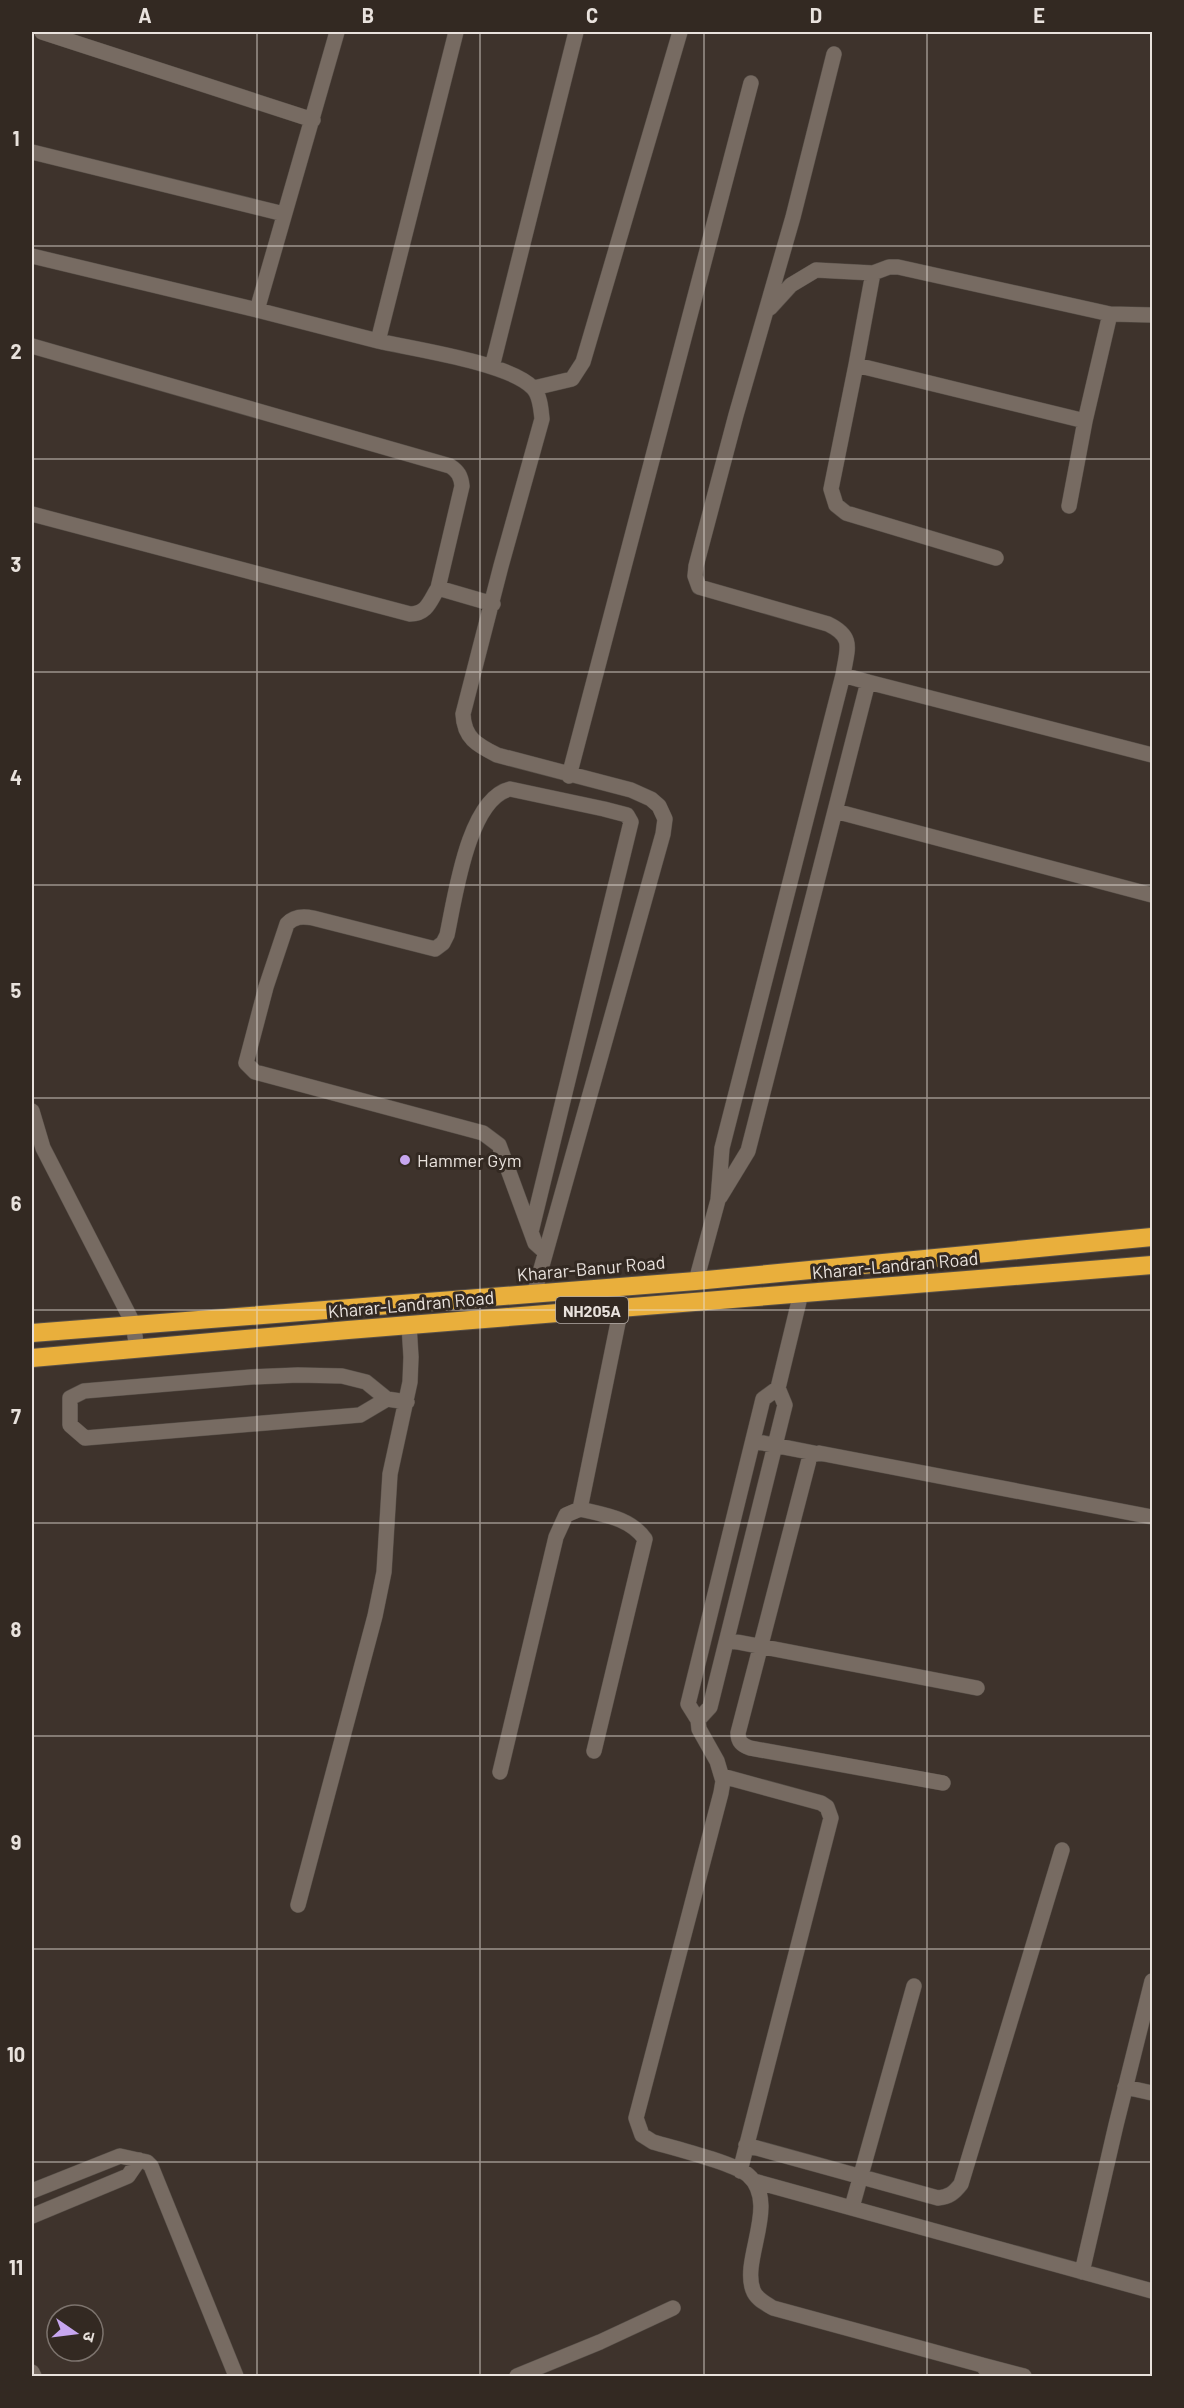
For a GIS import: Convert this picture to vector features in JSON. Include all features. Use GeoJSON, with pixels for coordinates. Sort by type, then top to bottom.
{"type":"FeatureCollection","features":[{"type":"Feature","properties":{"kind":"highway","name":"Kharar-Banur Road"},"geometry":{"type":"LineString","coordinates":[[32,1332],[696,1281],[1152,1237]]}},
{"type":"Feature","properties":{"kind":"highway","name":"Kharar-Landran Road"},"geometry":{"type":"LineString","coordinates":[[32,1358],[1152,1265]]}},
{"type":"Feature","properties":{"kind":"highway"},"geometry":{"type":"LineString","coordinates":[[659,1305],[660,1284]]}},
{"type":"Feature","properties":{"kind":"street"},"geometry":{"type":"LineString","coordinates":[[42,32],[313,120]]}},
{"type":"Feature","properties":{"kind":"street"},"geometry":{"type":"LineString","coordinates":[[257,310],[337,32]]}},
{"type":"Feature","properties":{"kind":"street"},"geometry":{"type":"LineString","coordinates":[[378,341],[456,32]]}},
{"type":"Feature","properties":{"kind":"street"},"geometry":{"type":"LineString","coordinates":[[492,367],[576,32]]}},
{"type":"Feature","properties":{"kind":"street"},"geometry":{"type":"LineString","coordinates":[[534,388],[572,379],[583,362],[680,32]]}},
{"type":"Feature","properties":{"kind":"street"},"geometry":{"type":"LineString","coordinates":[[696,1281],[718,1200],[722,1148],[843,675],[848,647],[841,630],[828,624],[699,587],[696,581],[696,566],[736,415],[793,217],[834,54]]}},
{"type":"Feature","properties":{"kind":"street"},"geometry":{"type":"LineString","coordinates":[[569,776],[751,83]]}},
{"type":"Feature","properties":{"kind":"street"},"geometry":{"type":"LineString","coordinates":[[32,153],[284,214]]}},
{"type":"Feature","properties":{"kind":"street"},"geometry":{"type":"LineString","coordinates":[[32,256],[492,367],[534,388],[540,403],[542,419],[463,714],[464,728],[477,745],[497,756],[631,790],[659,806],[665,819],[663,834],[534,1294]]}},
{"type":"Feature","properties":{"kind":"street"},"geometry":{"type":"LineString","coordinates":[[767,310],[791,285],[816,270],[873,273],[889,267],[898,267],[1110,314],[1152,315]]}},
{"type":"Feature","properties":{"kind":"street"},"geometry":{"type":"LineString","coordinates":[[873,273],[831,489],[836,505],[846,513],[996,558]]}},
{"type":"Feature","properties":{"kind":"street"},"geometry":{"type":"LineString","coordinates":[[1069,506],[1085,421],[1110,314]]}},
{"type":"Feature","properties":{"kind":"street"},"geometry":{"type":"LineString","coordinates":[[32,346],[450,466],[461,477],[462,486],[438,588],[425,610],[419,614],[410,614],[32,514]]}},
{"type":"Feature","properties":{"kind":"street"},"geometry":{"type":"LineString","coordinates":[[856,365],[1085,421]]}},
{"type":"Feature","properties":{"kind":"street"},"geometry":{"type":"LineString","coordinates":[[438,588],[493,604]]}},
{"type":"Feature","properties":{"kind":"street"},"geometry":{"type":"LineString","coordinates":[[843,675],[1152,755]]}},
{"type":"Feature","properties":{"kind":"street"},"geometry":{"type":"LineString","coordinates":[[718,1200],[748,1152],[868,682]]}},
{"type":"Feature","properties":{"kind":"street"},"geometry":{"type":"LineString","coordinates":[[531,1232],[632,825],[627,815],[510,789],[500,792],[492,799],[476,825],[466,852],[447,935],[439,947],[435,949],[313,918],[295,917],[290,920],[266,987],[246,1063],[255,1072],[491,1137],[500,1145],[531,1232],[535,1243],[545,1252]]}},
{"type":"Feature","properties":{"kind":"street"},"geometry":{"type":"LineString","coordinates":[[835,811],[1152,895]]}},
{"type":"Feature","properties":{"kind":"street"},"geometry":{"type":"LineString","coordinates":[[32,1110],[43,1148],[133,1323],[137,1349]]}},
{"type":"Feature","properties":{"kind":"street"},"geometry":{"type":"LineString","coordinates":[[801,1293],[778,1388],[764,1400],[688,1704],[717,1761],[722,1776],[722,1793],[636,2118],[642,2135],[653,2142],[740,2171],[754,2181],[1152,2291]]}},
{"type":"Feature","properties":{"kind":"street"},"geometry":{"type":"LineString","coordinates":[[580,1509],[621,1308]]}},
{"type":"Feature","properties":{"kind":"street"},"geometry":{"type":"LineString","coordinates":[[298,1905],[375,1616],[384,1572],[390,1474],[407,1402],[411,1357],[409,1325]]}},
{"type":"Feature","properties":{"kind":"street"},"geometry":{"type":"LineString","coordinates":[[387,1399],[360,1416],[86,1438],[70,1425],[68,1409],[70,1398],[84,1391],[298,1375],[342,1377],[366,1382],[387,1399],[407,1402]]}},
{"type":"Feature","properties":{"kind":"street"},"geometry":{"type":"LineString","coordinates":[[698,1720],[710,1707],[785,1405],[778,1388]]}},
{"type":"Feature","properties":{"kind":"street"},"geometry":{"type":"LineString","coordinates":[[753,1441],[1152,1516]]}},
{"type":"Feature","properties":{"kind":"street"},"geometry":{"type":"LineString","coordinates":[[814,1453],[808,1460],[738,1732],[739,1740],[742,1745],[943,1783]]}},
{"type":"Feature","properties":{"kind":"street"},"geometry":{"type":"LineString","coordinates":[[500,1772],[556,1537],[566,1515],[580,1509],[626,1521],[645,1539],[594,1751]]}},
{"type":"Feature","properties":{"kind":"street"},"geometry":{"type":"LineString","coordinates":[[727,1640],[977,1688]]}},
{"type":"Feature","properties":{"kind":"street"},"geometry":{"type":"LineString","coordinates":[[722,1776],[821,1803],[827,1807],[831,1818],[740,2171]]}},
{"type":"Feature","properties":{"kind":"street"},"geometry":{"type":"LineString","coordinates":[[746,2145],[938,2198],[954,2193],[961,2184],[1062,1850]]}},
{"type":"Feature","properties":{"kind":"street"},"geometry":{"type":"LineString","coordinates":[[1082,2272],[1152,1981]]}},
{"type":"Feature","properties":{"kind":"street"},"geometry":{"type":"LineString","coordinates":[[852,2207],[914,1986]]}},
{"type":"Feature","properties":{"kind":"street"},"geometry":{"type":"LineString","coordinates":[[1125,2087],[1152,2093]]}},
{"type":"Feature","properties":{"kind":"street"},"geometry":{"type":"LineString","coordinates":[[32,2191],[120,2156],[139,2160],[151,2166],[236,2376]]}},
{"type":"Feature","properties":{"kind":"street"},"geometry":{"type":"LineString","coordinates":[[32,2216],[128,2176],[139,2160]]}},
{"type":"Feature","properties":{"kind":"street"},"geometry":{"type":"LineString","coordinates":[[754,2181],[759,2194],[760,2214],[750,2279],[753,2291],[759,2300],[773,2308],[987,2371],[1024,2376]]}},
{"type":"Feature","properties":{"kind":"street"},"geometry":{"type":"LineString","coordinates":[[517,2376],[600,2342],[673,2308]]}},
{"type":"Feature","properties":{"kind":"street"},"geometry":{"type":"LineString","coordinates":[[32,2372],[34,2376]]}},
{"type":"Feature","properties":{"kind":"place","name":"Hammer Gym"},"geometry":{"type":"Point","coordinates":[405,1160]}}]}
